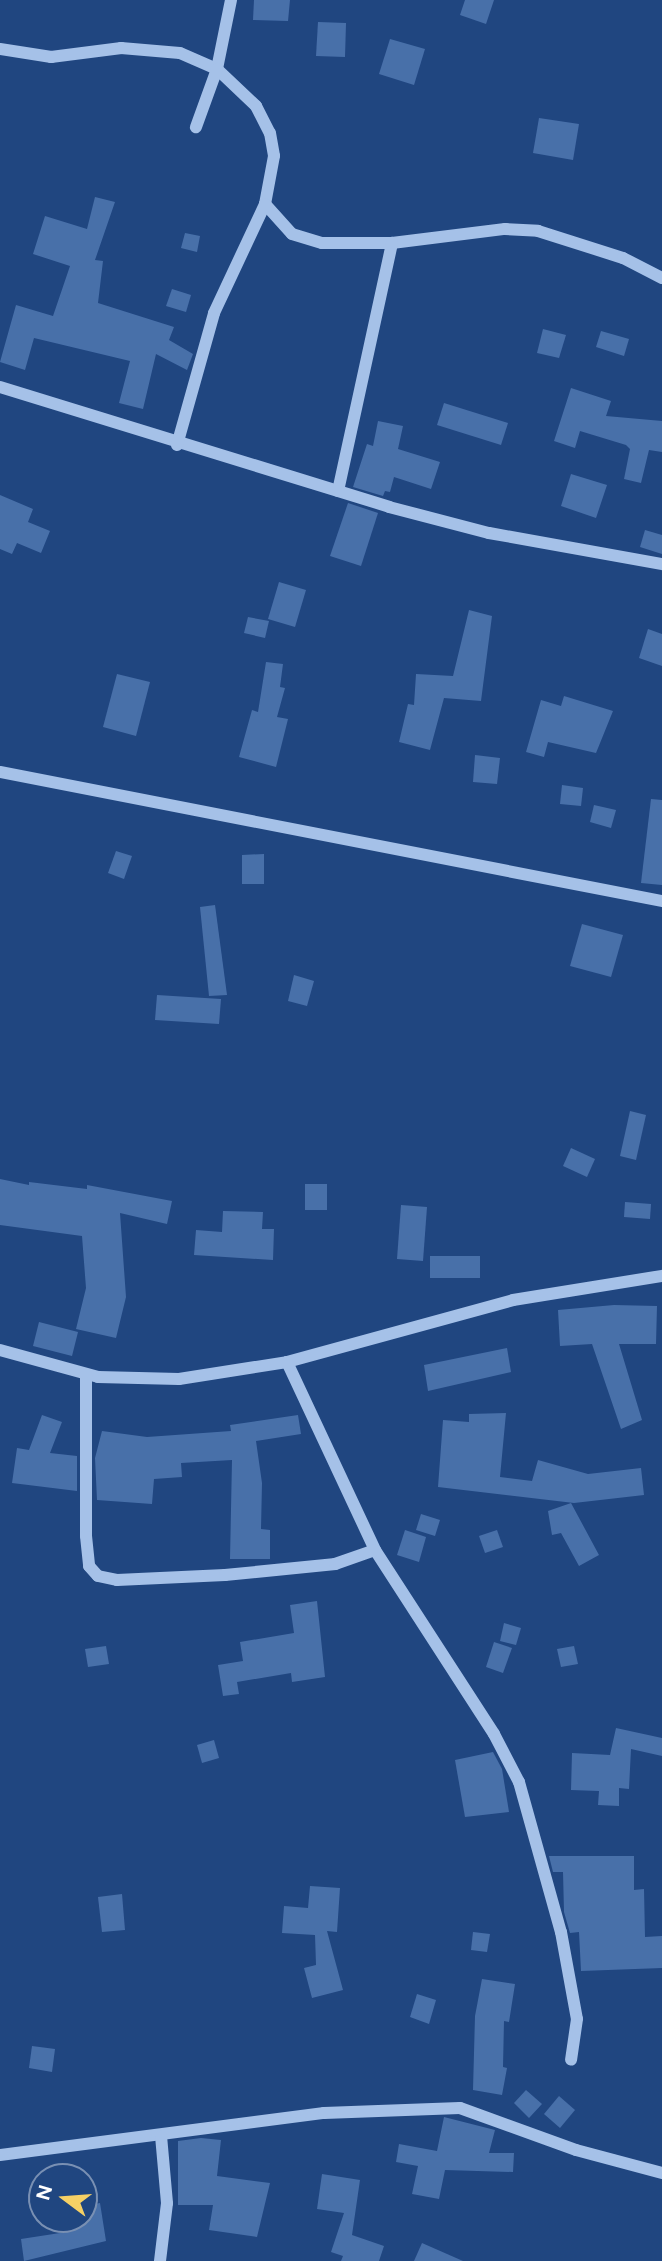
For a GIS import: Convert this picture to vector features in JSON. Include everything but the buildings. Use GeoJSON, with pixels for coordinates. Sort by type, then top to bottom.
{"type":"FeatureCollection","features":[{"type":"Feature","properties":{"kind":"street"},"geometry":{"type":"LineString","coordinates":[[196,127],[216,69],[231,0]]}},
{"type":"Feature","properties":{"kind":"street"},"geometry":{"type":"LineString","coordinates":[[0,49],[51,57],[156,48],[216,69],[256,106],[270,132],[274,156],[265,204],[214,313],[177,445]]}},
{"type":"Feature","properties":{"kind":"street"},"geometry":{"type":"LineString","coordinates":[[265,204],[292,234],[307,241],[392,243],[505,229],[538,231],[623,258],[662,278]]}},
{"type":"Feature","properties":{"kind":"street"},"geometry":{"type":"LineString","coordinates":[[338,491],[392,243]]}},
{"type":"Feature","properties":{"kind":"street"},"geometry":{"type":"LineString","coordinates":[[0,387],[177,445],[488,533],[662,564]]}},
{"type":"Feature","properties":{"kind":"street"},"geometry":{"type":"LineString","coordinates":[[0,772],[662,901]]}},
{"type":"Feature","properties":{"kind":"street"},"geometry":{"type":"LineString","coordinates":[[0,1350],[86,1375],[179,1379],[287,1362],[513,1300],[662,1276]]}},
{"type":"Feature","properties":{"kind":"street"},"geometry":{"type":"LineString","coordinates":[[287,1362],[375,1550],[494,1734],[519,1782],[561,1932],[577,2019],[571,2060]]}},
{"type":"Feature","properties":{"kind":"street"},"geometry":{"type":"LineString","coordinates":[[86,1375],[86,1536],[89,1566],[98,1576],[117,1580],[335,1564],[375,1550]]}},
{"type":"Feature","properties":{"kind":"street"},"geometry":{"type":"LineString","coordinates":[[0,2155],[324,2113],[460,2108],[576,2150],[662,2173]]}},
{"type":"Feature","properties":{"kind":"street"},"geometry":{"type":"LineString","coordinates":[[160,2261],[167,2203],[162,2136]]}}]}
